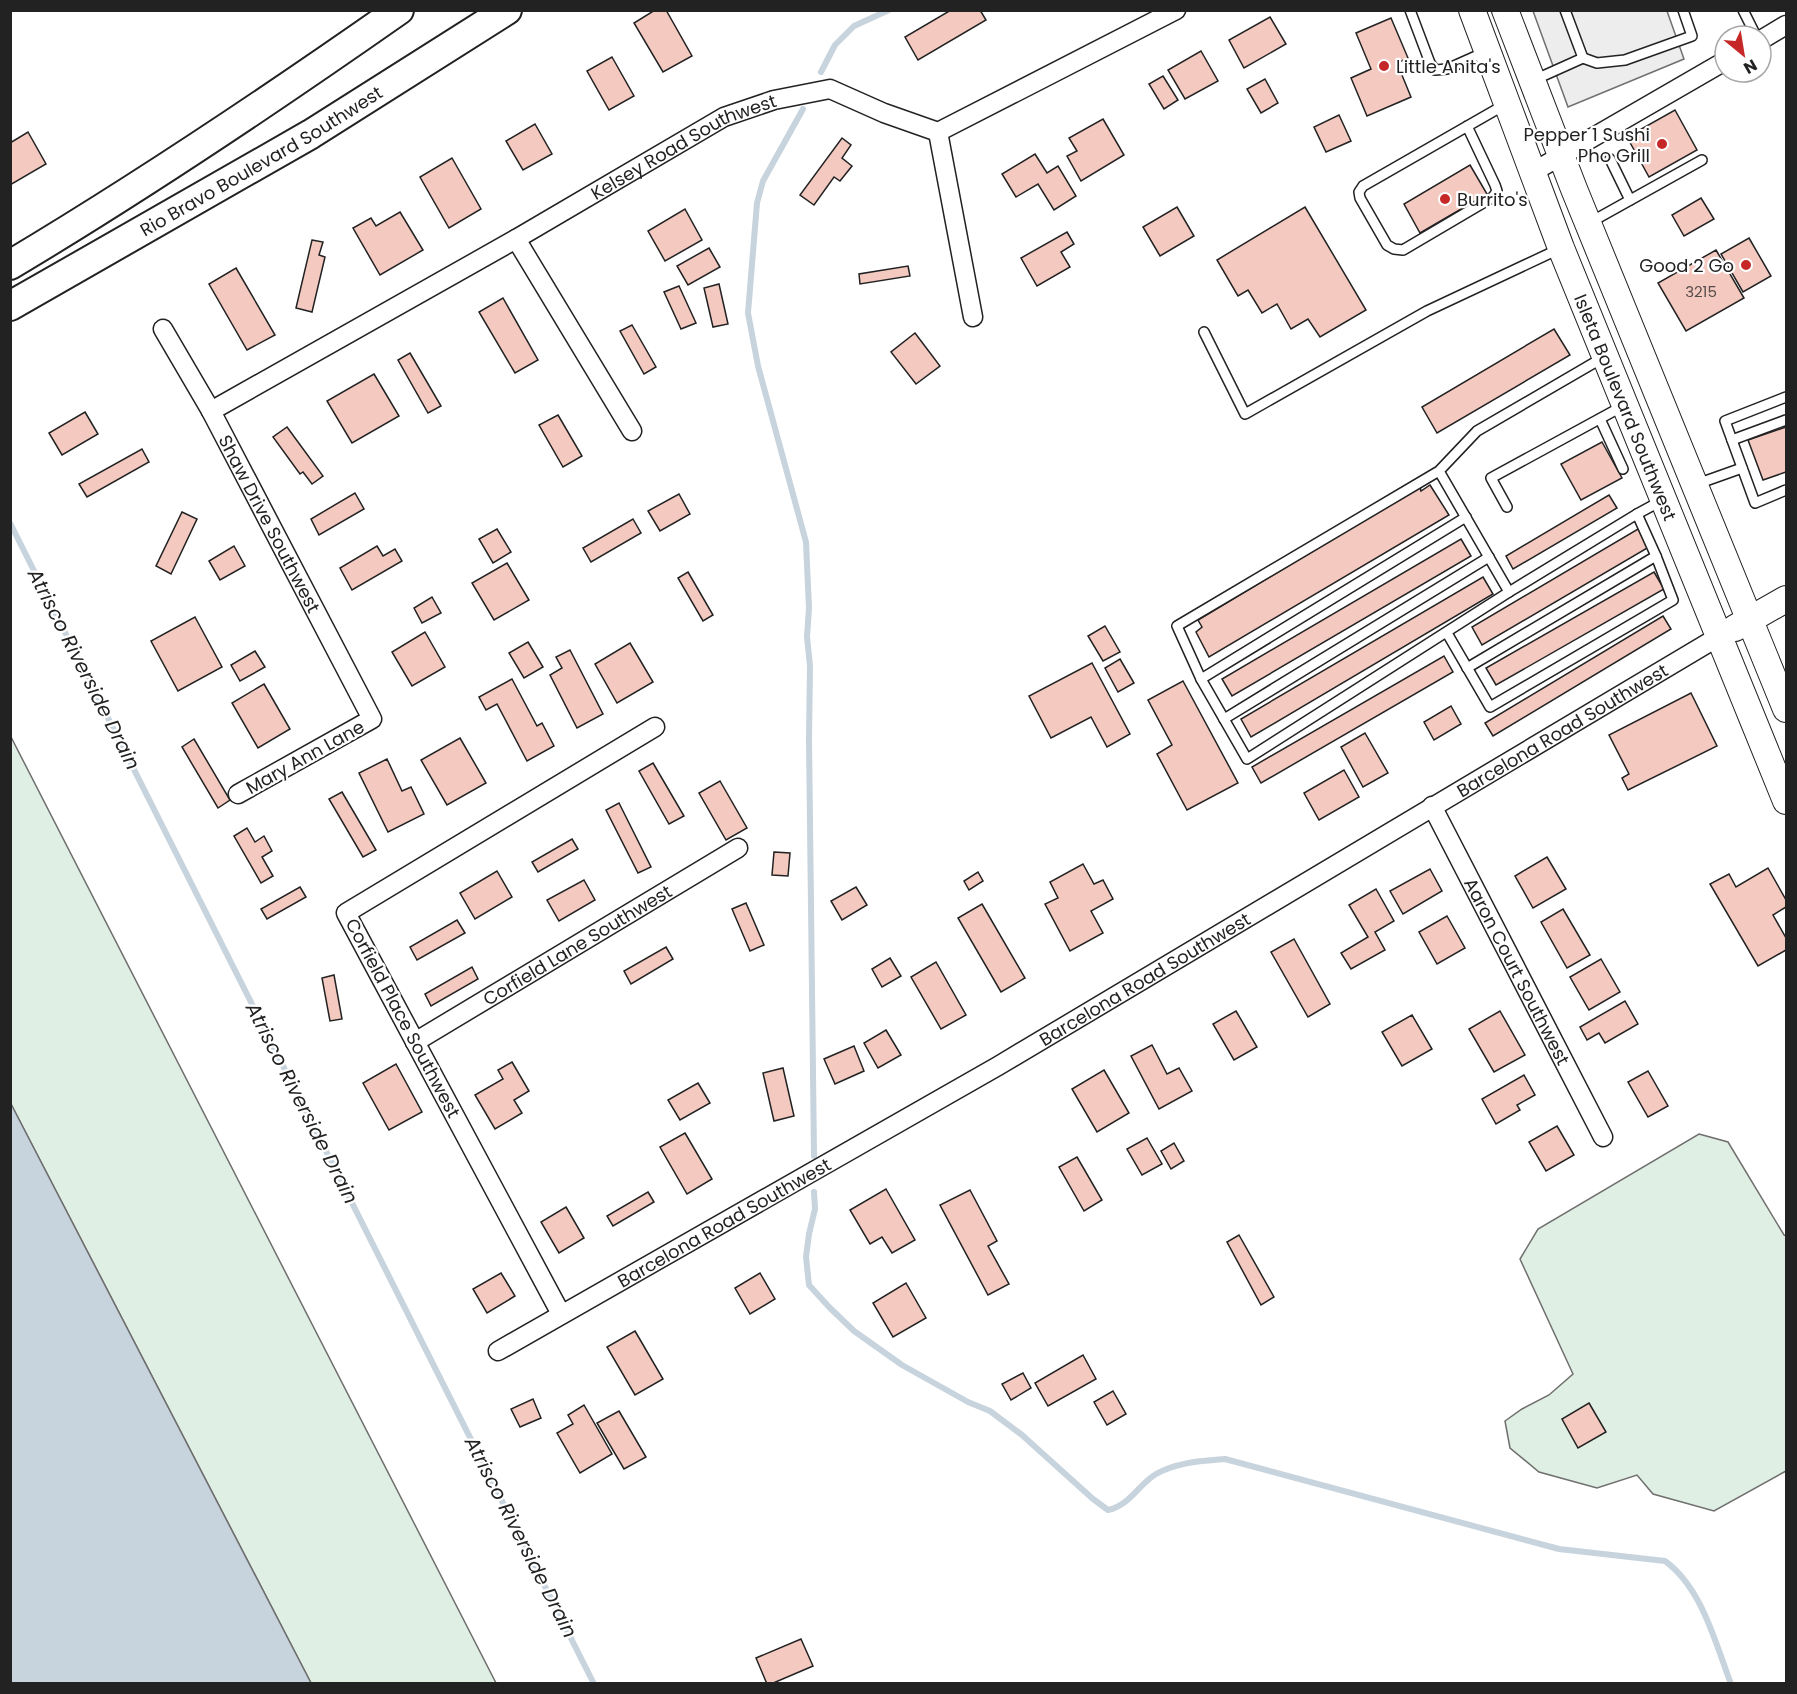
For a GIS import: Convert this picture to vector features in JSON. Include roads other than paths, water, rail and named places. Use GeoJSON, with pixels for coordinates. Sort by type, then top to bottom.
{"type":"FeatureCollection","features":[{"type":"Feature","properties":{"kind":"main road"},"geometry":{"type":"LineString","coordinates":[[10,265],[101,211],[255,110],[399,10]]}},
{"type":"Feature","properties":{"kind":"main road","name":"Rio Bravo Boulevard Southwest"},"geometry":{"type":"LineString","coordinates":[[10,306],[311,134],[507,10]]}},
{"type":"Feature","properties":{"kind":"main road","name":"Isleta Boulevard Southwest"},"geometry":{"type":"LineString","coordinates":[[1472,10],[1561,248],[1786,801]]}},
{"type":"Feature","properties":{"kind":"main road","name":"Isleta Boulevard Southwest"},"geometry":{"type":"LineString","coordinates":[[1505,10],[1562,157],[1786,709]]}},
{"type":"Feature","properties":{"kind":"main road","name":"Barcelona Road Southwest"},"geometry":{"type":"LineString","coordinates":[[1718,637],[1786,599]]}},
{"type":"Feature","properties":{"kind":"street"},"geometry":{"type":"LineString","coordinates":[[973,317],[938,132],[1176,10]]}},
{"type":"Feature","properties":{"kind":"street"},"geometry":{"type":"LineString","coordinates":[[1773,33],[1786,25]]}},
{"type":"Feature","properties":{"kind":"street"},"geometry":{"type":"LineString","coordinates":[[1533,172],[1713,68]]}},
{"type":"Feature","properties":{"kind":"street","name":"Kelsey Road Southwest"},"geometry":{"type":"LineString","coordinates":[[211,411],[516,239],[724,117],[774,100],[830,89],[884,113],[938,132]]}},
{"type":"Feature","properties":{"kind":"street"},"geometry":{"type":"LineString","coordinates":[[516,239],[632,431]]}},
{"type":"Feature","properties":{"kind":"street","name":"Shaw Drive Southwest"},"geometry":{"type":"LineString","coordinates":[[163,329],[211,411],[372,719]]}},
{"type":"Feature","properties":{"kind":"street","name":"Barcelona Road Southwest"},"geometry":{"type":"LineString","coordinates":[[498,1351],[998,1066],[1718,637]]}},
{"type":"Feature","properties":{"kind":"street","name":"Mary Ann Lane"},"geometry":{"type":"LineString","coordinates":[[238,794],[372,719]]}},
{"type":"Feature","properties":{"kind":"street","name":"Corfield Place Southwest"},"geometry":{"type":"LineString","coordinates":[[561,1314],[346,913],[655,727]]}},
{"type":"Feature","properties":{"kind":"street","name":"Aaron Court Southwest"},"geometry":{"type":"LineString","coordinates":[[1432,806],[1603,1137]]}},
{"type":"Feature","properties":{"kind":"street","name":"Corfield Lane Southwest"},"geometry":{"type":"LineString","coordinates":[[415,1042],[738,848]]}},
{"type":"Feature","properties":{"kind":"lane"},"geometry":{"type":"LineString","coordinates":[[1410,10],[1430,63],[1435,70],[1447,69],[1487,51]]}},
{"type":"Feature","properties":{"kind":"lane"},"geometry":{"type":"LineString","coordinates":[[1565,10],[1583,58]]}},
{"type":"Feature","properties":{"kind":"lane"},"geometry":{"type":"LineString","coordinates":[[1532,81],[1583,58],[1597,63],[1625,60],[1692,36],[1683,10]]}},
{"type":"Feature","properties":{"kind":"lane"},"geometry":{"type":"LineString","coordinates":[[1743,10],[1749,24]]}},
{"type":"Feature","properties":{"kind":"lane"},"geometry":{"type":"LineString","coordinates":[[1467,126],[1495,185],[1497,191],[1493,197],[1403,250],[1387,245],[1360,198],[1359,192],[1363,186],[1467,126],[1507,103]]}},
{"type":"Feature","properties":{"kind":"lane"},"geometry":{"type":"LineString","coordinates":[[1610,159],[1630,200]]}},
{"type":"Feature","properties":{"kind":"lane"},"geometry":{"type":"LineString","coordinates":[[1589,223],[1702,160]]}},
{"type":"Feature","properties":{"kind":"lane"},"geometry":{"type":"LineString","coordinates":[[1204,332],[1245,414],[1427,311],[1561,248]]}},
{"type":"Feature","properties":{"kind":"lane"},"geometry":{"type":"LineString","coordinates":[[1606,356],[1477,431],[1439,471],[1177,626],[1201,679],[1247,759],[1509,592],[1664,500]]}},
{"type":"Feature","properties":{"kind":"lane"},"geometry":{"type":"LineString","coordinates":[[1786,397],[1725,421],[1755,502],[1786,490]]}},
{"type":"Feature","properties":{"kind":"lane"},"geometry":{"type":"LineString","coordinates":[[1507,507],[1491,478],[1626,405]]}},
{"type":"Feature","properties":{"kind":"lane"},"geometry":{"type":"LineString","coordinates":[[1600,419],[1623,469]]}},
{"type":"Feature","properties":{"kind":"lane"},"geometry":{"type":"LineString","coordinates":[[1732,440],[1786,420]]}},
{"type":"Feature","properties":{"kind":"lane"},"geometry":{"type":"LineString","coordinates":[[1695,485],[1743,468]]}},
{"type":"Feature","properties":{"kind":"lane"},"geometry":{"type":"LineString","coordinates":[[1439,471],[1509,592]]}},
{"type":"Feature","properties":{"kind":"lane"},"geometry":{"type":"LineString","coordinates":[[1446,633],[1490,707],[1673,600],[1637,514]]}},
{"type":"Feature","properties":{"kind":"lane"},"geometry":{"type":"LineString","coordinates":[[1201,679],[1466,517]]}},
{"type":"Feature","properties":{"kind":"lane"},"geometry":{"type":"LineString","coordinates":[[1467,668],[1656,556]]}},
{"type":"Feature","properties":{"kind":"lane"},"geometry":{"type":"LineString","coordinates":[[1224,719],[1489,557]]}},
{"type":"Feature","properties":{"kind":"waterway"},"geometry":{"type":"LineString","coordinates":[[821,72],[835,45],[854,26],[889,10]]}},
{"type":"Feature","properties":{"kind":"waterway"},"geometry":{"type":"LineString","coordinates":[[803,109],[763,181],[757,203],[748,313],[758,366],[806,542],[809,608],[807,637],[810,666],[814,1156]]}},
{"type":"Feature","properties":{"kind":"waterway","name":"Atrisco Riverside Drain"},"geometry":{"type":"LineString","coordinates":[[10,523],[594,1684]]}},
{"type":"Feature","properties":{"kind":"waterway"},"geometry":{"type":"LineString","coordinates":[[814,1192],[815,1209],[806,1257],[809,1285],[829,1307],[854,1331],[902,1365],[968,1402],[990,1411],[1022,1435],[1108,1510],[1122,1504],[1150,1478],[1164,1470],[1190,1463],[1225,1459],[1559,1549],[1665,1561],[1678,1572],[1698,1601],[1731,1684]]}},
{"type":"Feature","properties":{"kind":"place","name":"Little Anita's"},"geometry":{"type":"Point","coordinates":[1384,66]}},
{"type":"Feature","properties":{"kind":"place","name":"Pepper 1 Sushi Pho Grill"},"geometry":{"type":"Point","coordinates":[1662,144]}},
{"type":"Feature","properties":{"kind":"place","name":"Burrito's"},"geometry":{"type":"Point","coordinates":[1445,199]}},
{"type":"Feature","properties":{"kind":"place","name":"Good 2 Go"},"geometry":{"type":"Point","coordinates":[1746,265]}}]}
